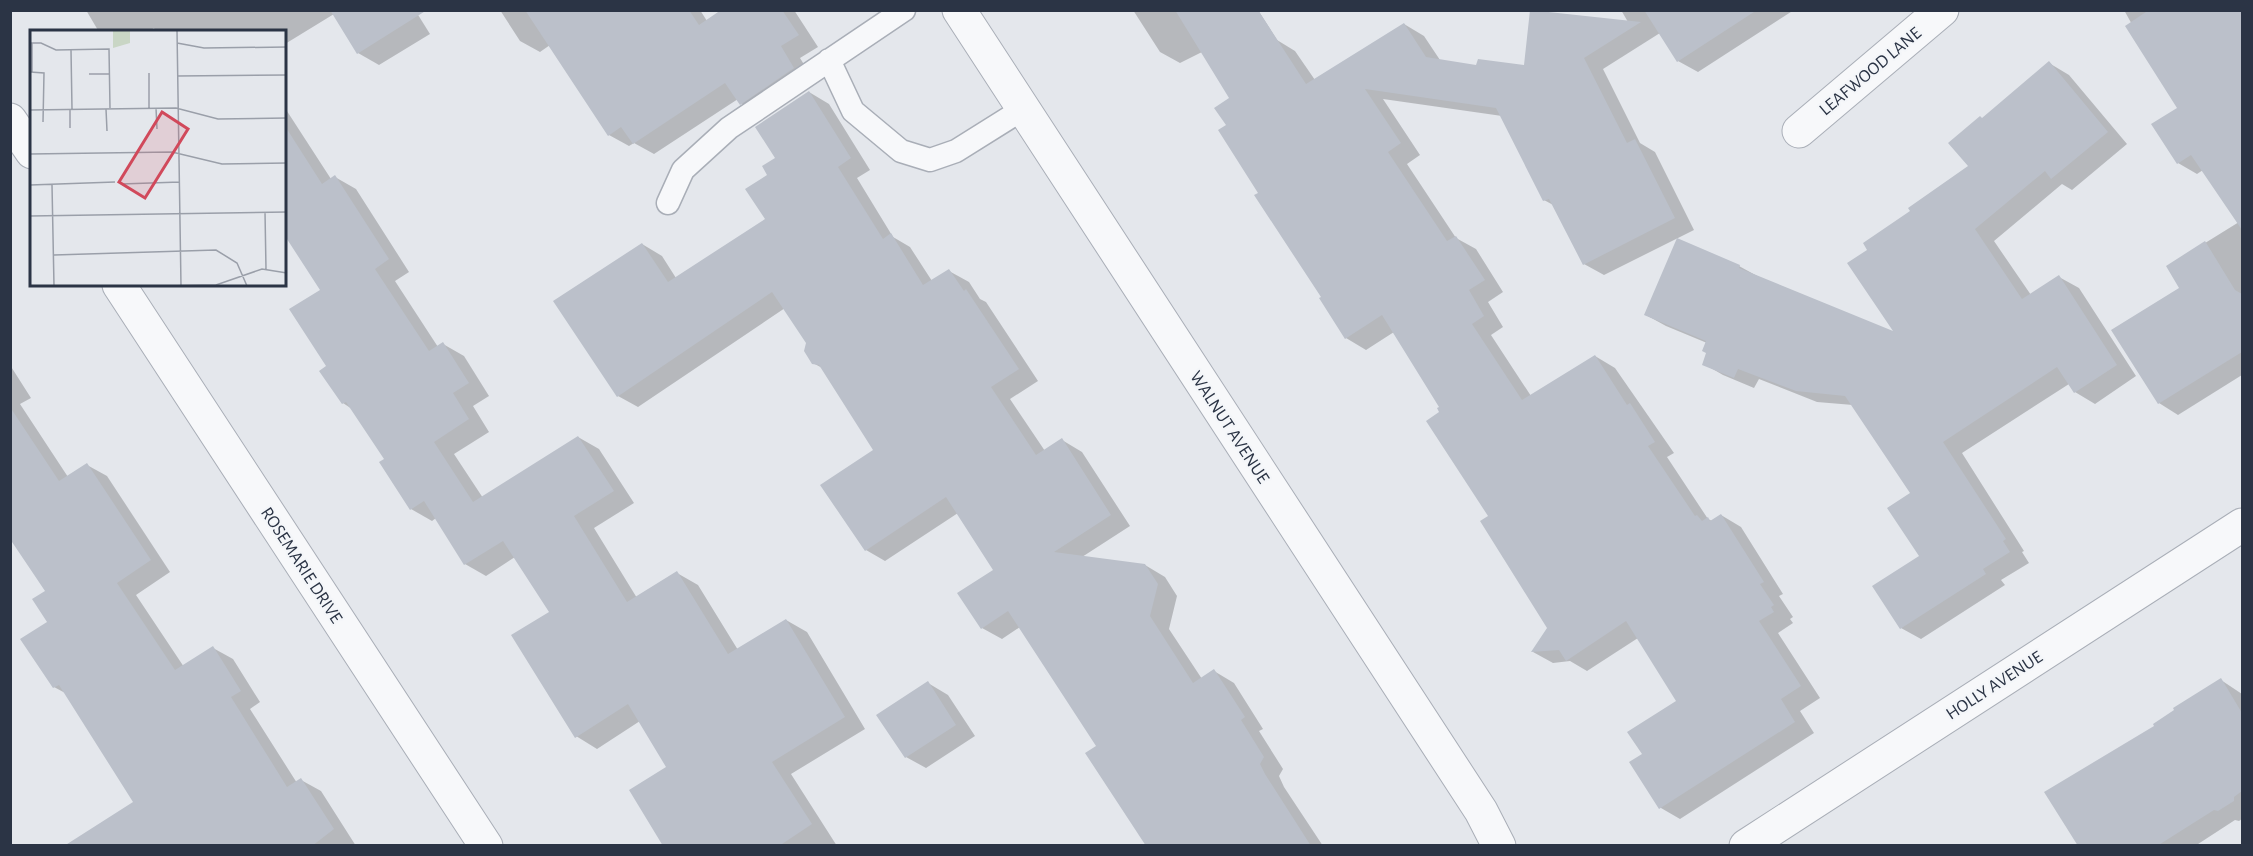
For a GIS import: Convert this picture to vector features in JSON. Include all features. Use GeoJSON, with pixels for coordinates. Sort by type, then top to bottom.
{"type":"FeatureCollection","features":[{"type":"Feature","properties":{"kind":"street","name":"WALNUT AVENUE"},"geometry":{"type":"LineString","coordinates":[[959,10],[1481,811],[1499,846]]}},
{"type":"Feature","properties":{"kind":"street","name":"LEAFWOOD LANE"},"geometry":{"type":"LineString","coordinates":[[1799,131],[1942,10]]}},
{"type":"Feature","properties":{"kind":"street"},"geometry":{"type":"LineString","coordinates":[[10,120],[30,149]]}},
{"type":"Feature","properties":{"kind":"street","name":"ROSEMARIE DRIVE"},"geometry":{"type":"LineString","coordinates":[[120,286],[486,846]]}},
{"type":"Feature","properties":{"kind":"street","name":"HOLLY AVENUE"},"geometry":{"type":"LineString","coordinates":[[1746,846],[2242,525]]}},
{"type":"Feature","properties":{"kind":"lane"},"geometry":{"type":"LineString","coordinates":[[668,203],[683,170],[729,128],[904,10]]}},
{"type":"Feature","properties":{"kind":"lane"},"geometry":{"type":"LineString","coordinates":[[829,60],[853,111],[901,152],[930,160],[956,151],[1023,109]]}},
{"type":"Feature","properties":{"kind":"building"},"geometry":{"type":"Polygon","coordinates":[[[330,10],[427,10],[357,54],[330,10]]]}},
{"type":"Feature","properties":{"kind":"building"},"geometry":{"type":"Polygon","coordinates":[[[525,10],[689,10],[699,25],[721,10],[782,10],[799,35],[781,46],[794,68],[740,105],[725,83],[633,144],[621,127],[608,136],[525,10]]]}},
{"type":"Feature","properties":{"kind":"building"},"geometry":{"type":"Polygon","coordinates":[[[1175,10],[1258,10],[1306,84],[1404,23],[1426,57],[1476,65],[1478,59],[1524,65],[1530,10],[1641,22],[1584,58],[1627,143],[1635,139],[1675,218],[1583,265],[1549,199],[1543,201],[1496,108],[1365,89],[1401,143],[1388,152],[1447,241],[1456,236],[1485,280],[1469,290],[1484,316],[1472,324],[1522,400],[1595,355],[1627,405],[1630,403],[1655,442],[1648,446],[1695,516],[1697,515],[1702,521],[1708,517],[1710,521],[1721,514],[1764,582],[1760,584],[1774,605],[1771,607],[1774,612],[1759,621],[1801,686],[1781,699],[1795,722],[1659,809],[1629,762],[1642,754],[1627,732],[1676,701],[1626,621],[1566,661],[1559,650],[1531,652],[1547,628],[1480,521],[1488,516],[1426,421],[1439,412],[1437,408],[1439,407],[1382,315],[1345,339],[1319,298],[1321,297],[1254,195],[1258,193],[1218,130],[1226,125],[1214,108],[1229,98],[1175,10]]]}},
{"type":"Feature","properties":{"kind":"building"},"geometry":{"type":"Polygon","coordinates":[[[1644,10],[1757,10],[1677,62],[1644,10]]]}},
{"type":"Feature","properties":{"kind":"building"},"geometry":{"type":"Polygon","coordinates":[[[2149,10],[2242,10],[2242,230],[2191,155],[2177,164],[2151,124],[2177,108],[2125,26],[2149,10]]]}},
{"type":"Feature","properties":{"kind":"building"},"geometry":{"type":"Polygon","coordinates":[[[2049,61],[2108,132],[2051,179],[2045,171],[1975,229],[2022,299],[2059,275],[2117,365],[2074,393],[2057,367],[1943,442],[2006,539],[2003,541],[2010,552],[1983,569],[1986,574],[1900,629],[1872,586],[1919,556],[1887,508],[1910,493],[1845,396],[1796,391],[1738,369],[1734,378],[1702,365],[1706,353],[1702,351],[1706,341],[1644,315],[1677,238],[1740,265],[1739,268],[1893,331],[1847,263],[1867,250],[1863,243],[1910,211],[1908,208],[1968,166],[1948,143],[1980,116],[1982,118],[2049,61]]]}},
{"type":"Feature","properties":{"kind":"building"},"geometry":{"type":"Polygon","coordinates":[[[809,91],[851,158],[838,167],[883,239],[891,233],[923,285],[949,269],[964,291],[966,289],[1019,369],[991,387],[1036,455],[1062,438],[1111,515],[1054,552],[1145,564],[1158,584],[1150,616],[1193,683],[1214,669],[1245,717],[1241,720],[1264,757],[1260,764],[1265,774],[1311,846],[1146,846],[1085,753],[1096,746],[1008,611],[981,629],[957,593],[993,570],[946,497],[865,551],[820,485],[873,450],[819,365],[812,364],[804,351],[806,343],[772,292],[617,397],[553,301],[642,243],[668,282],[765,219],[745,189],[767,175],[762,166],[775,158],[755,127],[809,91]]]}},
{"type":"Feature","properties":{"kind":"building"},"geometry":{"type":"Polygon","coordinates":[[[286,128],[322,184],[335,175],[389,259],[375,269],[429,351],[443,342],[469,383],[453,393],[469,419],[434,442],[473,502],[578,436],[614,491],[574,516],[627,602],[677,571],[728,654],[786,619],[845,717],[772,762],[812,824],[779,846],[663,846],[629,790],[666,767],[628,704],[575,738],[511,635],[549,612],[503,541],[464,565],[424,501],[410,510],[379,462],[384,459],[346,402],[342,404],[319,371],[326,366],[289,309],[320,290],[286,238],[286,128]]]}},
{"type":"Feature","properties":{"kind":"building"},"geometry":{"type":"Polygon","coordinates":[[[2205,241],[2235,290],[2242,294],[2242,352],[2158,404],[2111,330],[2179,288],[2166,266],[2205,241]]]}},
{"type":"Feature","properties":{"kind":"building"},"geometry":{"type":"Polygon","coordinates":[[[10,407],[59,481],[87,463],[151,560],[117,583],[175,670],[213,646],[241,691],[231,697],[287,787],[301,778],[334,829],[312,846],[64,846],[133,802],[59,685],[53,688],[20,639],[47,622],[32,599],[45,591],[10,539],[10,407]]]}},
{"type":"Feature","properties":{"kind":"building"},"geometry":{"type":"Polygon","coordinates":[[[2221,678],[2242,713],[2242,791],[2234,797],[2234,801],[2218,811],[2214,810],[2157,846],[2078,846],[2044,792],[2154,726],[2153,724],[2174,710],[2173,708],[2221,678]]]}},
{"type":"Feature","properties":{"kind":"building"},"geometry":{"type":"Polygon","coordinates":[[[928,681],[956,725],[905,758],[876,715],[928,681]]]}}]}
